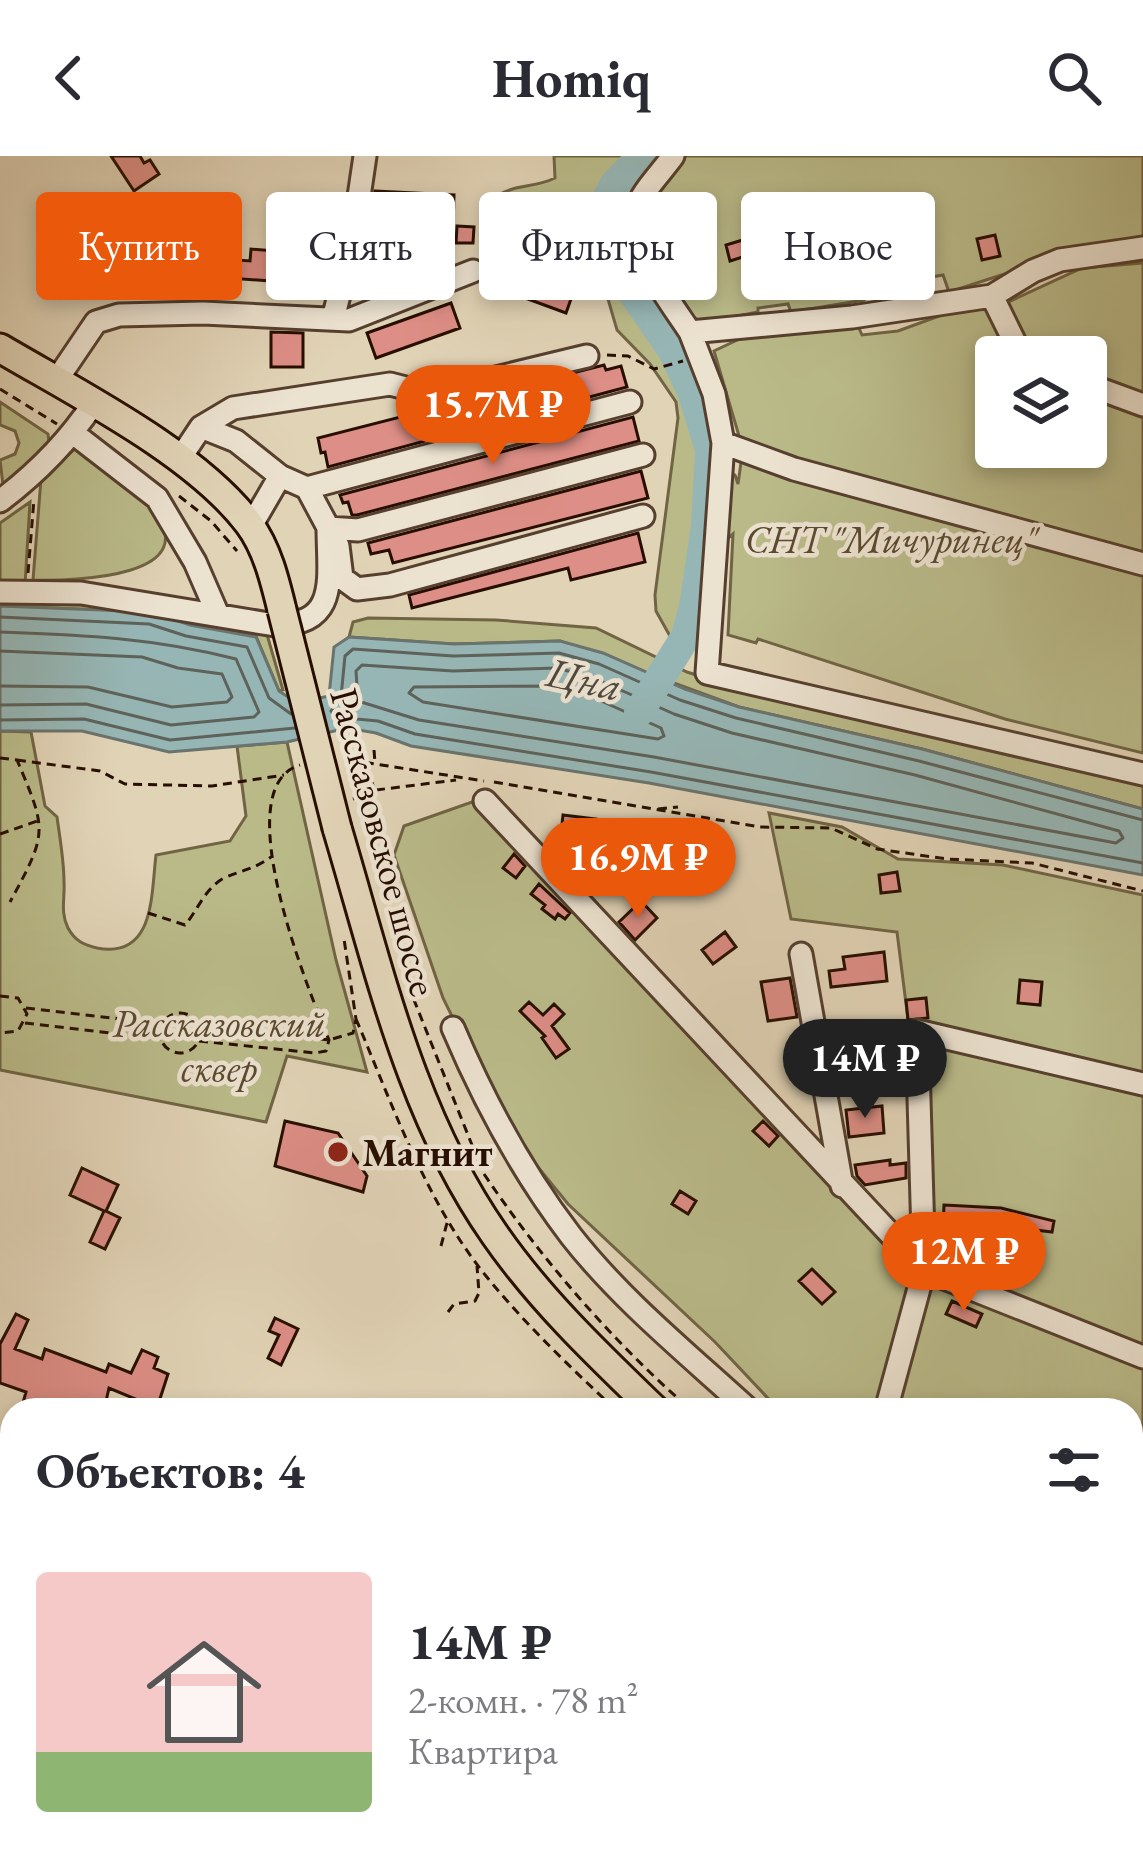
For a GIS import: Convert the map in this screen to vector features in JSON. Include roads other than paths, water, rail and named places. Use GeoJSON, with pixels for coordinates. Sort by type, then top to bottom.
{"type":"FeatureCollection","features":[{"type":"Feature","properties":{"kind":"main road","name":"Рассказовское шоссе"},"geometry":{"type":"LineString","coordinates":[[0,348],[179,460],[251,526],[268,561],[282,610],[392,1020],[436,1133],[466,1191],[522,1271],[644,1398]]}},
{"type":"Feature","properties":{"kind":"street"},"geometry":{"type":"LineString","coordinates":[[333,319],[352,244],[365,156]]}},
{"type":"Feature","properties":{"kind":"street"},"geometry":{"type":"LineString","coordinates":[[673,156],[636,207],[633,224],[638,247],[690,332],[714,394],[723,443],[707,673],[1143,774]]}},
{"type":"Feature","properties":{"kind":"street"},"geometry":{"type":"LineString","coordinates":[[690,332],[852,317],[992,296],[1060,260],[1143,248]]}},
{"type":"Feature","properties":{"kind":"street"},"geometry":{"type":"LineString","coordinates":[[56,381],[96,322],[118,315],[203,313],[349,320],[473,271]]}},
{"type":"Feature","properties":{"kind":"street"},"geometry":{"type":"LineString","coordinates":[[992,296],[1012,336]]}},
{"type":"Feature","properties":{"kind":"street"},"geometry":{"type":"LineString","coordinates":[[179,460],[200,427],[233,408],[390,384],[429,394],[587,356]]}},
{"type":"Feature","properties":{"kind":"street"},"geometry":{"type":"LineString","coordinates":[[1107,392],[1143,405]]}},
{"type":"Feature","properties":{"kind":"street"},"geometry":{"type":"LineString","coordinates":[[307,488],[630,403]]}},
{"type":"Feature","properties":{"kind":"street"},"geometry":{"type":"LineString","coordinates":[[0,501],[35,474],[73,434],[93,404]]}},
{"type":"Feature","properties":{"kind":"street"},"geometry":{"type":"LineString","coordinates":[[200,427],[236,442],[280,476],[307,488],[338,546],[342,578],[356,589],[390,585],[643,517]]}},
{"type":"Feature","properties":{"kind":"street"},"geometry":{"type":"LineString","coordinates":[[73,434],[157,499],[195,562],[218,615]]}},
{"type":"Feature","properties":{"kind":"street"},"geometry":{"type":"LineString","coordinates":[[723,443],[794,470],[1143,565]]}},
{"type":"Feature","properties":{"kind":"street"},"geometry":{"type":"LineString","coordinates":[[328,528],[358,530],[643,455]]}},
{"type":"Feature","properties":{"kind":"street"},"geometry":{"type":"LineString","coordinates":[[251,526],[280,476]]}},
{"type":"Feature","properties":{"kind":"street"},"geometry":{"type":"LineString","coordinates":[[0,592],[82,593],[275,625],[300,625],[314,618],[328,594],[328,528]]}},
{"type":"Feature","properties":{"kind":"street"},"geometry":{"type":"LineString","coordinates":[[485,801],[924,1270],[1143,1358]]}},
{"type":"Feature","properties":{"kind":"street"},"geometry":{"type":"LineString","coordinates":[[801,955],[842,1186]]}},
{"type":"Feature","properties":{"kind":"street"},"geometry":{"type":"LineString","coordinates":[[453,1028],[476,1083],[529,1177],[573,1239],[736,1398]]}},
{"type":"Feature","properties":{"kind":"street"},"geometry":{"type":"LineString","coordinates":[[889,1398],[924,1270],[917,1031],[1143,1084]]}},
{"type":"Feature","properties":{"kind":"water","name":"Цна"},"geometry":{"type":"Polygon","coordinates":[[[0,606],[152,612],[190,625],[256,637],[279,691],[297,703],[329,696],[334,647],[349,637],[454,644],[560,641],[603,653],[739,707],[922,749],[1143,809],[1143,875],[649,783],[411,746],[347,728],[287,742],[169,752],[82,731],[0,731],[0,606]]]}},
{"type":"Feature","properties":{"kind":"waterway"},"geometry":{"type":"LineString","coordinates":[[639,712],[686,636],[694,607],[706,526],[710,450],[693,394],[673,351],[613,264],[594,225],[614,185],[642,156]]}},
{"type":"Feature","properties":{"kind":"place","name":"Магнит"},"geometry":{"type":"Point","coordinates":[338,1152]}},
{"type":"Feature","properties":{"kind":"park label","name":"СНТ \"Мичуринец\""},"geometry":{"type":"Point","coordinates":[891,538]}},
{"type":"Feature","properties":{"kind":"park label","name":"Рассказовский сквер"},"geometry":{"type":"Point","coordinates":[219,1044]}}]}
